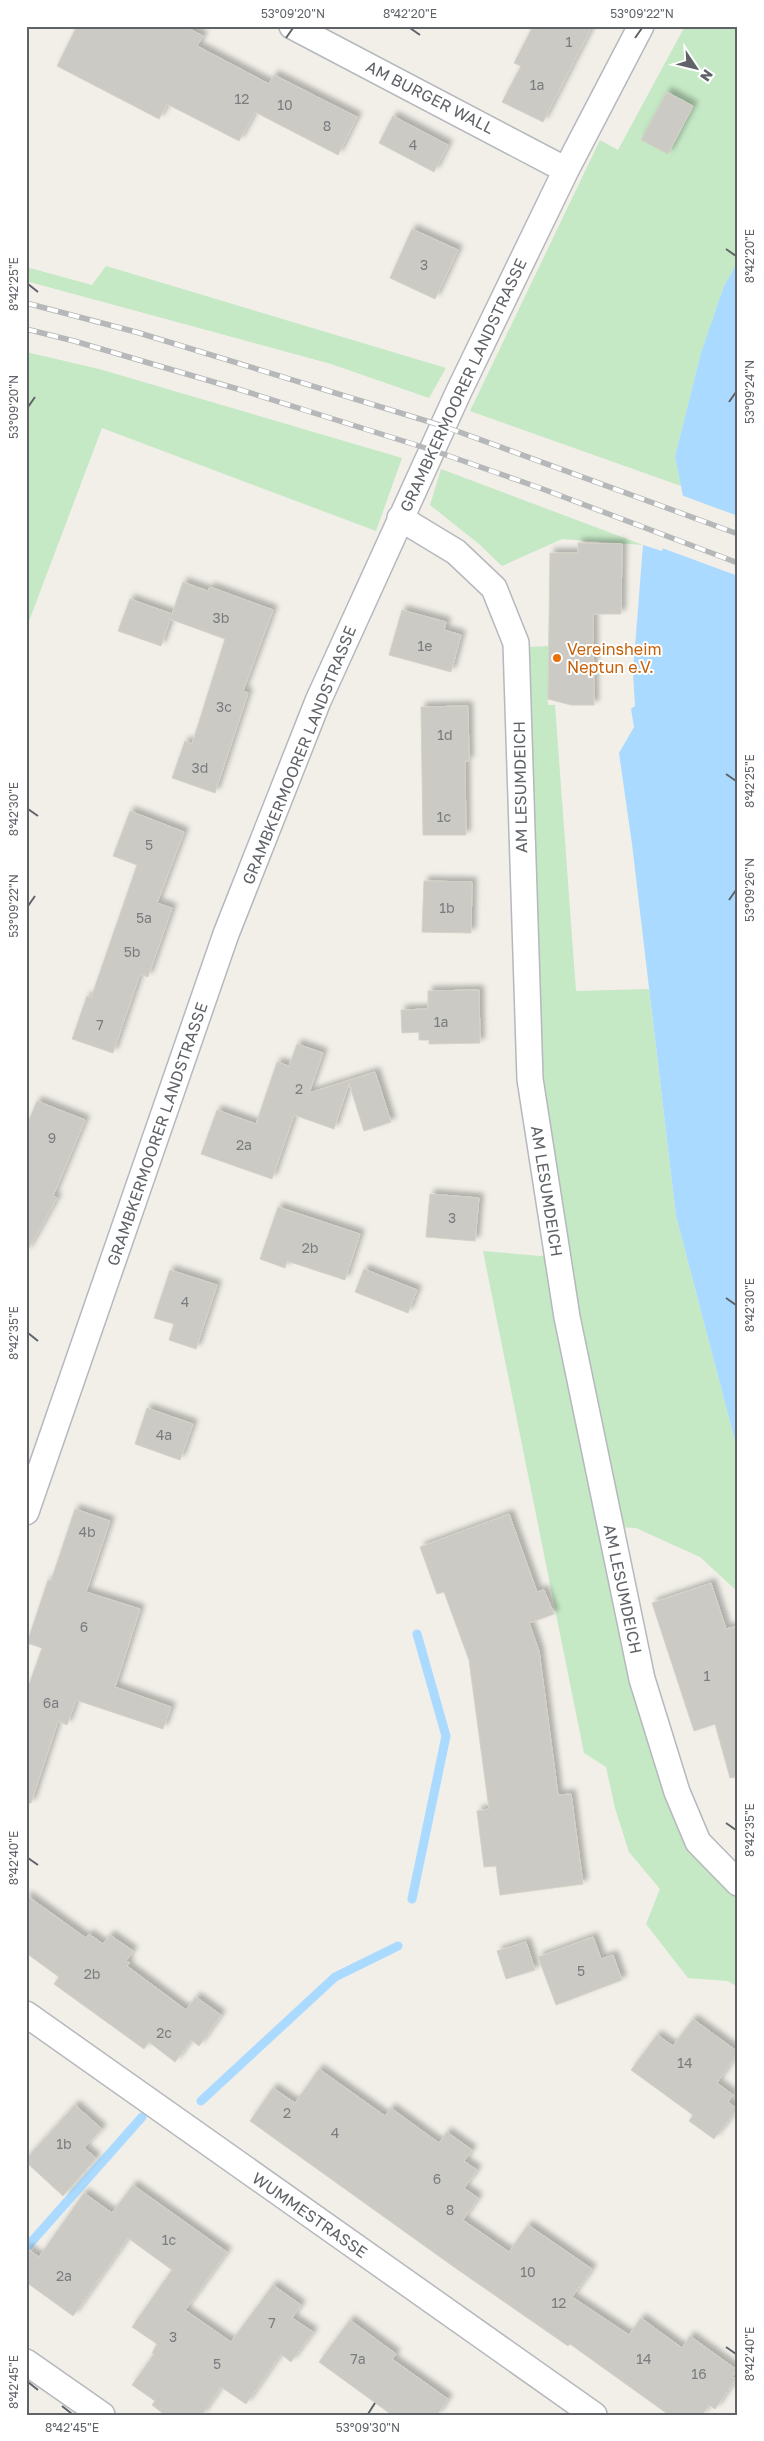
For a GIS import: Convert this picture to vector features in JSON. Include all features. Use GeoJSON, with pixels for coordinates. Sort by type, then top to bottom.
{"type":"FeatureCollection","features":[{"type":"Feature","properties":{"kind":"street","name":"AM BURGER WALL"},"geometry":{"type":"LineString","coordinates":[[292,26],[566,170]]}},
{"type":"Feature","properties":{"kind":"street","name":"GRAMBKERMOORER LANDSTRASSE"},"geometry":{"type":"LineString","coordinates":[[26,1512],[226,934],[318,701],[459,390],[566,170],[641,26]]}},
{"type":"Feature","properties":{"kind":"street","name":"AM LESUMDEICH"},"geometry":{"type":"LineString","coordinates":[[400,518],[456,552],[494,588],[516,643],[530,1079],[567,1317],[642,1678],[677,1792],[698,1842],[738,1882]]}},
{"type":"Feature","properties":{"kind":"street","name":"WUMMESTRASSE"},"geometry":{"type":"LineString","coordinates":[[26,2014],[594,2415]]}},
{"type":"Feature","properties":{"kind":"street"},"geometry":{"type":"LineString","coordinates":[[26,2362],[102,2415]]}},
{"type":"Feature","properties":{"kind":"green space"},"geometry":{"type":"Polygon","coordinates":[[[685,26],[738,26],[738,261],[724,286],[701,354],[675,457],[681,486],[470,411],[600,140],[618,150],[685,26]]]}},
{"type":"Feature","properties":{"kind":"green space"},"geometry":{"type":"Polygon","coordinates":[[[106,266],[446,368],[429,398],[331,364],[26,281],[26,267],[92,285],[106,266]]]}},
{"type":"Feature","properties":{"kind":"green space"},"geometry":{"type":"Polygon","coordinates":[[[26,352],[99,369],[402,458],[376,531],[102,428],[26,629],[26,352]]]}},
{"type":"Feature","properties":{"kind":"green space"},"geometry":{"type":"Polygon","coordinates":[[[441,469],[643,545],[562,539],[502,566],[479,544],[430,505],[441,469]]]}},
{"type":"Feature","properties":{"kind":"green space"},"geometry":{"type":"Polygon","coordinates":[[[548,646],[548,705],[555,705],[576,991],[649,989],[676,1216],[738,1452],[738,1592],[700,1557],[636,1528],[599,1526],[690,1849],[738,1899],[738,1987],[728,1981],[688,1978],[646,1924],[660,1889],[629,1852],[615,1808],[606,1767],[584,1753],[483,1251],[540,1256],[567,1254],[544,1095],[537,1022],[528,647],[548,646]]]}},
{"type":"Feature","properties":{"kind":"water"},"geometry":{"type":"Polygon","coordinates":[[[738,261],[738,1452],[676,1216],[632,844],[619,753],[634,727],[631,709],[635,706],[633,672],[643,545],[662,551],[683,496],[675,457],[701,353],[724,286],[738,261]]]}},
{"type":"Feature","properties":{"kind":"pier"},"geometry":{"type":"Polygon","coordinates":[[[681,495],[738,516],[738,576],[662,548],[681,495]]]}},
{"type":"Feature","properties":{"kind":"building"},"geometry":{"type":"Polygon","coordinates":[[[77,26],[184,26],[203,36],[197,46],[269,84],[274,75],[357,117],[338,155],[255,112],[239,141],[167,104],[159,119],[57,66],[77,26]]]}},
{"type":"Feature","properties":{"kind":"building"},"geometry":{"type":"Polygon","coordinates":[[[533,26],[592,26],[543,122],[502,102],[521,66],[514,63],[533,26]]]}},
{"type":"Feature","properties":{"kind":"building"},"geometry":{"type":"Polygon","coordinates":[[[667,92],[693,106],[668,154],[641,140],[667,92]]]}},
{"type":"Feature","properties":{"kind":"building"},"geometry":{"type":"Polygon","coordinates":[[[393,116],[448,145],[434,172],[379,143],[393,116]]]}},
{"type":"Feature","properties":{"kind":"building"},"geometry":{"type":"Polygon","coordinates":[[[412,229],[458,250],[435,299],[390,278],[412,229]]]}},
{"type":"Feature","properties":{"kind":"building"},"geometry":{"type":"Polygon","coordinates":[[[578,543],[622,544],[621,614],[593,614],[594,705],[571,705],[548,699],[550,553],[578,553],[578,543]]]}},
{"type":"Feature","properties":{"kind":"building"},"geometry":{"type":"Polygon","coordinates":[[[183,582],[208,591],[210,587],[273,610],[243,691],[248,693],[215,793],[172,778],[185,741],[192,744],[225,639],[170,619],[161,646],[118,631],[130,599],[172,614],[183,582]]]}},
{"type":"Feature","properties":{"kind":"building"},"geometry":{"type":"Polygon","coordinates":[[[402,610],[446,622],[444,630],[461,635],[451,672],[389,655],[402,610]]]}},
{"type":"Feature","properties":{"kind":"building"},"geometry":{"type":"Polygon","coordinates":[[[468,706],[469,761],[465,761],[466,835],[423,835],[421,707],[468,706]]]}},
{"type":"Feature","properties":{"kind":"building"},"geometry":{"type":"Polygon","coordinates":[[[130,811],[184,832],[157,903],[172,908],[148,977],[140,974],[113,1053],[72,1039],[87,996],[91,998],[137,865],[113,856],[130,811]]]}},
{"type":"Feature","properties":{"kind":"building"},"geometry":{"type":"Polygon","coordinates":[[[424,881],[472,882],[471,933],[422,932],[424,881]]]}},
{"type":"Feature","properties":{"kind":"building"},"geometry":{"type":"Polygon","coordinates":[[[479,990],[480,1043],[429,1044],[429,1040],[419,1040],[419,1032],[402,1033],[401,1010],[428,1009],[428,991],[479,990]]]}},
{"type":"Feature","properties":{"kind":"building"},"geometry":{"type":"Polygon","coordinates":[[[297,1044],[323,1053],[309,1093],[375,1072],[391,1122],[364,1131],[349,1083],[334,1129],[294,1115],[272,1179],[201,1154],[217,1110],[256,1124],[277,1062],[289,1066],[297,1044]]]}},
{"type":"Feature","properties":{"kind":"building"},"geometry":{"type":"Polygon","coordinates":[[[37,1101],[85,1120],[53,1196],[57,1198],[26,1253],[26,1127],[37,1101]]]}},
{"type":"Feature","properties":{"kind":"building"},"geometry":{"type":"Polygon","coordinates":[[[430,1194],[479,1198],[475,1241],[426,1237],[430,1194]]]}},
{"type":"Feature","properties":{"kind":"building"},"geometry":{"type":"Polygon","coordinates":[[[278,1207],[360,1234],[345,1280],[287,1261],[285,1268],[260,1259],[278,1207]]]}},
{"type":"Feature","properties":{"kind":"building"},"geometry":{"type":"Polygon","coordinates":[[[364,1269],[417,1290],[408,1313],[355,1292],[364,1269]]]}},
{"type":"Feature","properties":{"kind":"building"},"geometry":{"type":"Polygon","coordinates":[[[170,1270],[217,1285],[196,1349],[169,1340],[174,1324],[154,1318],[170,1270]]]}},
{"type":"Feature","properties":{"kind":"building"},"geometry":{"type":"Polygon","coordinates":[[[147,1408],[193,1424],[180,1460],[135,1444],[147,1408]]]}},
{"type":"Feature","properties":{"kind":"building"},"geometry":{"type":"Polygon","coordinates":[[[75,1509],[110,1521],[86,1592],[140,1609],[115,1687],[171,1707],[163,1729],[76,1700],[67,1725],[58,1721],[31,1803],[26,1803],[26,1693],[42,1648],[27,1643],[48,1580],[51,1581],[75,1509]]]}},
{"type":"Feature","properties":{"kind":"building"},"geometry":{"type":"Polygon","coordinates":[[[509,1514],[537,1592],[544,1590],[554,1614],[529,1623],[539,1651],[558,1795],[571,1794],[583,1884],[500,1895],[496,1866],[484,1867],[477,1811],[489,1809],[469,1660],[444,1592],[437,1594],[420,1547],[509,1514]]]}},
{"type":"Feature","properties":{"kind":"building"},"geometry":{"type":"Polygon","coordinates":[[[711,1583],[726,1629],[738,1626],[738,1777],[730,1778],[715,1724],[694,1731],[652,1603],[711,1583]]]}},
{"type":"Feature","properties":{"kind":"building"},"geometry":{"type":"Polygon","coordinates":[[[26,1895],[86,1938],[89,1934],[103,1944],[110,1935],[133,1951],[126,1961],[130,1963],[127,1966],[186,2010],[196,1997],[221,2015],[199,2046],[191,2040],[175,2062],[149,2042],[144,2049],[54,1984],[59,1977],[26,1953],[26,1895]]]}},
{"type":"Feature","properties":{"kind":"building"},"geometry":{"type":"Polygon","coordinates":[[[593,1937],[601,1959],[613,1955],[622,1980],[556,2005],[538,1957],[593,1937]]]}},
{"type":"Feature","properties":{"kind":"building"},"geometry":{"type":"Polygon","coordinates":[[[526,1942],[535,1970],[506,1979],[497,1951],[526,1942]]]}},
{"type":"Feature","properties":{"kind":"building"},"geometry":{"type":"Polygon","coordinates":[[[693,2019],[738,2052],[717,2083],[733,2095],[728,2102],[737,2109],[714,2139],[689,2121],[693,2115],[631,2070],[657,2035],[673,2046],[693,2019]]]}},
{"type":"Feature","properties":{"kind":"building"},"geometry":{"type":"Polygon","coordinates":[[[319,2069],[385,2116],[391,2108],[439,2143],[447,2132],[472,2150],[464,2161],[477,2170],[464,2188],[478,2198],[463,2220],[509,2252],[528,2225],[592,2269],[572,2297],[629,2335],[641,2318],[682,2348],[690,2336],[737,2370],[732,2377],[736,2379],[715,2409],[709,2405],[702,2415],[669,2415],[570,2344],[568,2346],[454,2267],[250,2121],[273,2088],[295,2103],[319,2069]]]}},
{"type":"Feature","properties":{"kind":"building"},"geometry":{"type":"Polygon","coordinates":[[[75,2105],[102,2129],[84,2148],[96,2158],[63,2196],[26,2162],[26,2159],[75,2105]]]}},
{"type":"Feature","properties":{"kind":"building"},"geometry":{"type":"Polygon","coordinates":[[[133,2185],[227,2252],[185,2310],[231,2342],[273,2285],[301,2305],[292,2318],[313,2332],[291,2362],[281,2354],[246,2404],[221,2387],[202,2415],[165,2415],[152,2405],[155,2401],[132,2385],[154,2354],[152,2353],[157,2344],[132,2327],[172,2270],[128,2238],[73,2316],[26,2282],[26,2248],[39,2257],[84,2193],[112,2213],[133,2185]]]}},
{"type":"Feature","properties":{"kind":"building"},"geometry":{"type":"Polygon","coordinates":[[[350,2320],[396,2354],[392,2359],[448,2399],[437,2415],[392,2415],[319,2362],[350,2320]]]}},
{"type":"Feature","properties":{"kind":"waterway"},"geometry":{"type":"LineString","coordinates":[[412,1899],[446,1736],[417,1634]]}},
{"type":"Feature","properties":{"kind":"waterway"},"geometry":{"type":"LineString","coordinates":[[201,2101],[335,1977],[398,1946]]}},
{"type":"Feature","properties":{"kind":"waterway"},"geometry":{"type":"LineString","coordinates":[[26,2248],[142,2117]]}},
{"type":"Feature","properties":{"kind":"railway"},"geometry":{"type":"LineString","coordinates":[[26,303],[136,332],[443,426],[738,534]]}},
{"type":"Feature","properties":{"kind":"railway"},"geometry":{"type":"LineString","coordinates":[[26,329],[74,341],[241,390],[432,450],[540,488],[738,563]]}},
{"type":"Feature","properties":{"kind":"place","name":"Vereinsheim Neptun e.V."},"geometry":{"type":"Point","coordinates":[557,658]}}]}
